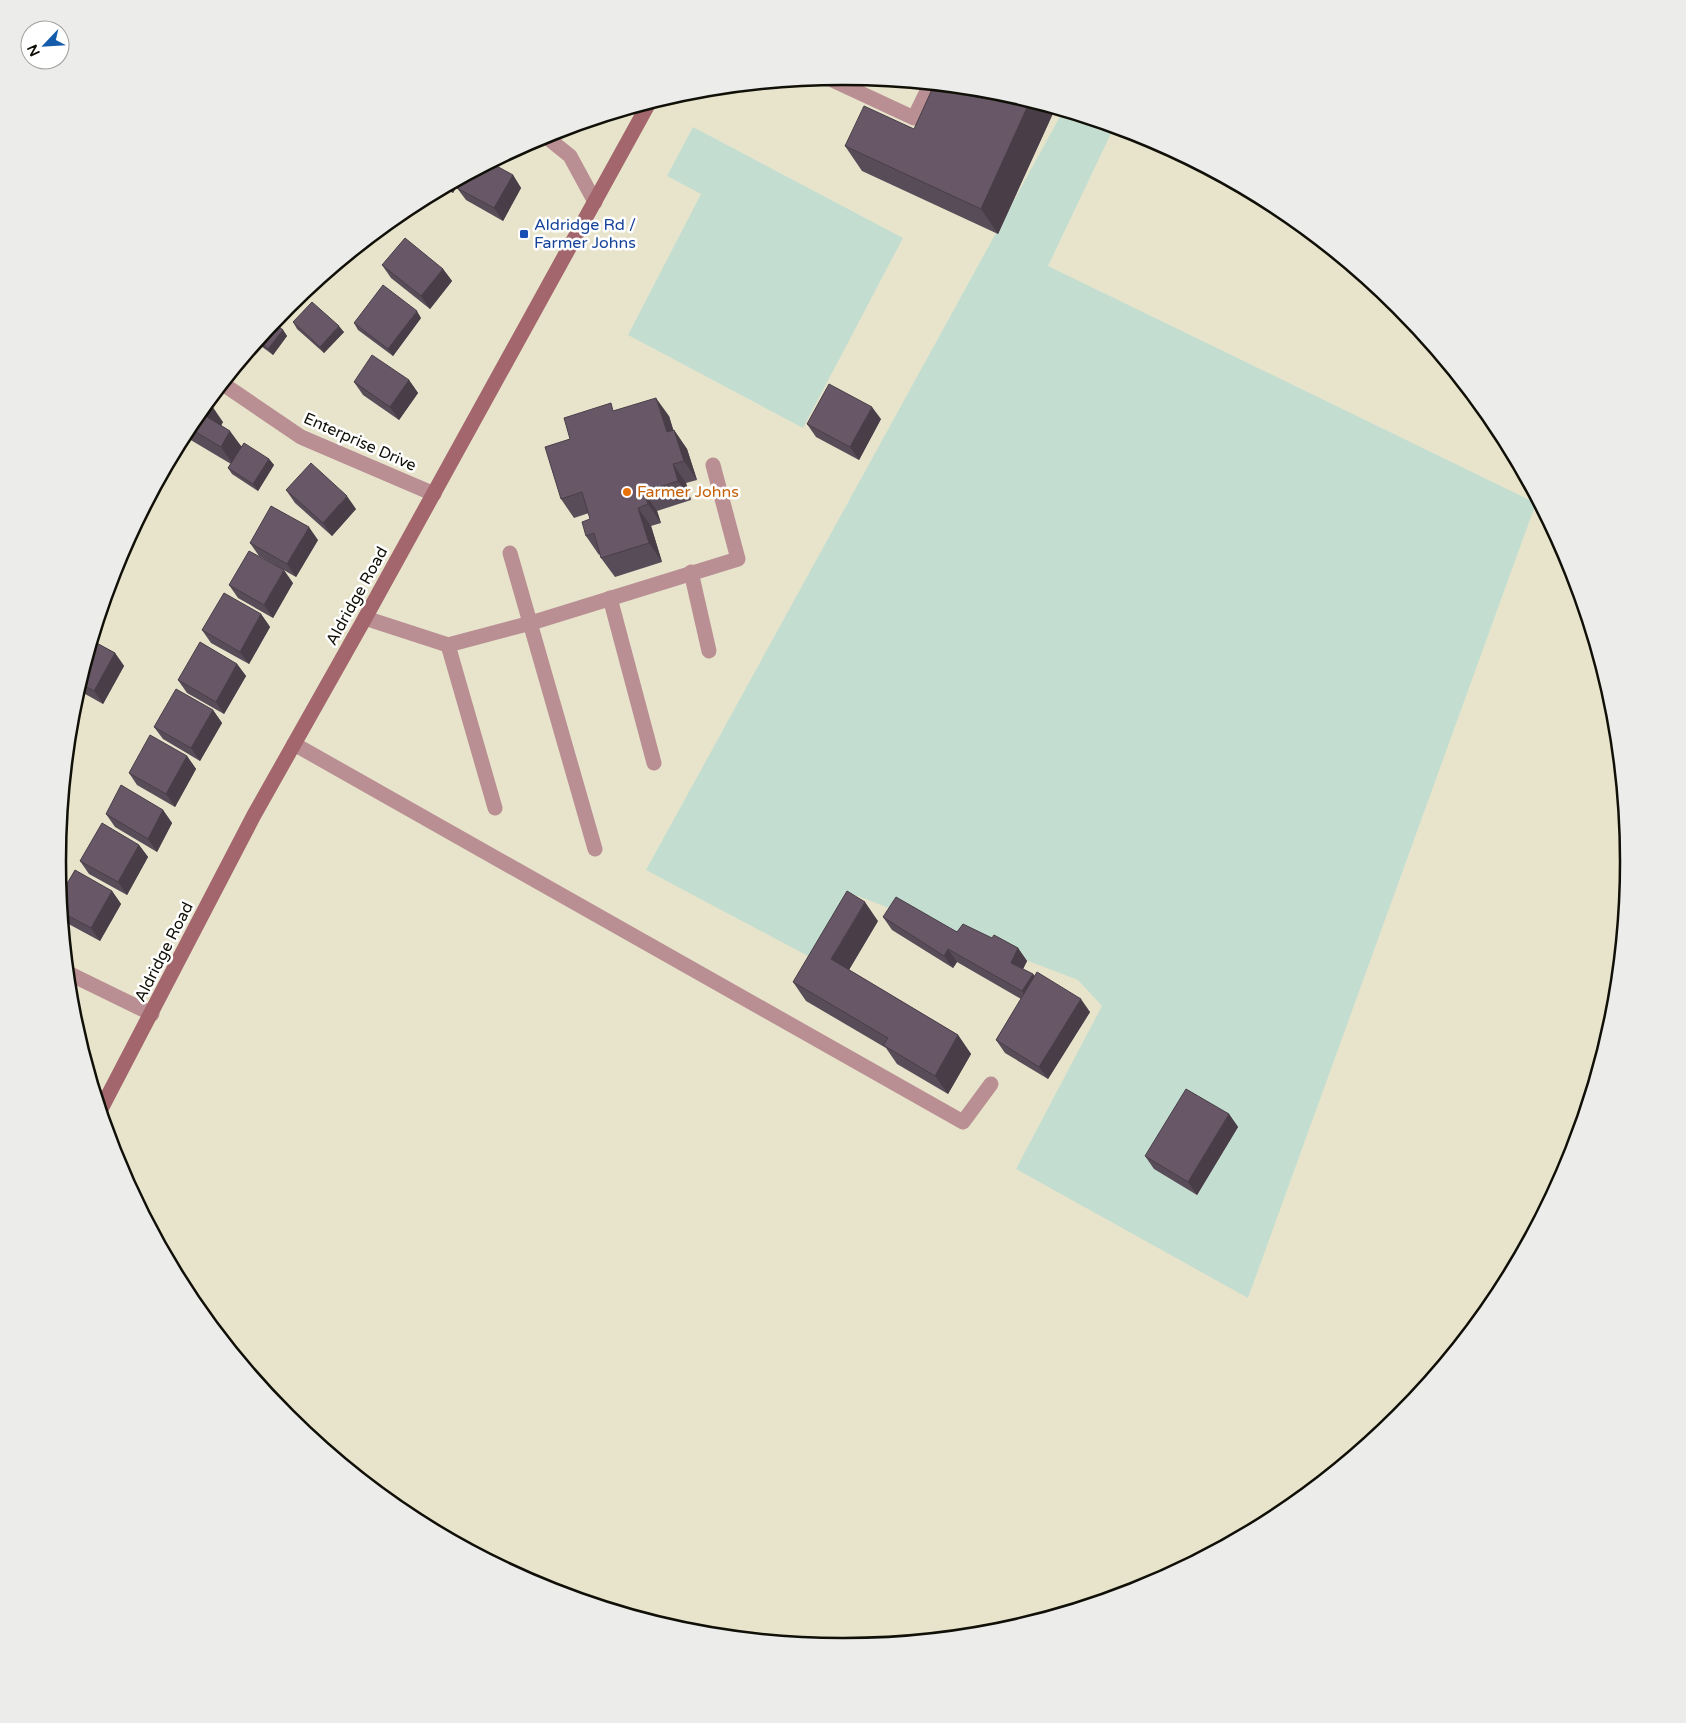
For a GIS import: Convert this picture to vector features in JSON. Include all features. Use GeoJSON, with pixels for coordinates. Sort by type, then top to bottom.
{"type":"FeatureCollection","features":[{"type":"Feature","properties":{"kind":"street"},"geometry":{"type":"LineString","coordinates":[[843,85],[914,118],[927,89]]}},
{"type":"Feature","properties":{"kind":"street","name":"Aldridge Road"},"geometry":{"type":"LineString","coordinates":[[105,1102],[254,815],[646,110]]}},
{"type":"Feature","properties":{"kind":"street"},"geometry":{"type":"LineString","coordinates":[[552,142],[570,156],[595,202]]}},
{"type":"Feature","properties":{"kind":"street","name":"Enterprise Drive"},"geometry":{"type":"LineString","coordinates":[[228,388],[301,437],[434,494]]}},
{"type":"Feature","properties":{"kind":"street"},"geometry":{"type":"LineString","coordinates":[[365,618],[448,645],[531,623],[690,572],[738,559],[713,464]]}},
{"type":"Feature","properties":{"kind":"street"},"geometry":{"type":"LineString","coordinates":[[510,553],[595,849]]}},
{"type":"Feature","properties":{"kind":"street"},"geometry":{"type":"LineString","coordinates":[[690,572],[709,651]]}},
{"type":"Feature","properties":{"kind":"street"},"geometry":{"type":"LineString","coordinates":[[610,598],[654,763]]}},
{"type":"Feature","properties":{"kind":"street"},"geometry":{"type":"LineString","coordinates":[[448,645],[495,808]]}},
{"type":"Feature","properties":{"kind":"street"},"geometry":{"type":"LineString","coordinates":[[294,744],[963,1122],[991,1084]]}},
{"type":"Feature","properties":{"kind":"street"},"geometry":{"type":"LineString","coordinates":[[75,976],[152,1014]]}},
{"type":"Feature","properties":{"kind":"green space"},"geometry":{"type":"Polygon","coordinates":[[[1060,116],[1111,133],[1048,266],[1531,500],[1534,507],[1248,1298],[1016,1169],[1102,1006],[1078,980],[855,895],[808,956],[646,870],[1060,116]]]}},
{"type":"Feature","properties":{"kind":"green space"},"geometry":{"type":"Polygon","coordinates":[[[693,127],[903,238],[803,428],[628,335],[701,194],[667,176],[693,127]]]}},
{"type":"Feature","properties":{"kind":"building"},"geometry":{"type":"Polygon","coordinates":[[[932,90],[1027,107],[981,209],[845,146],[864,106],[914,129],[932,90]]]}},
{"type":"Feature","properties":{"kind":"building"},"geometry":{"type":"Polygon","coordinates":[[[497,166],[513,175],[494,208],[457,188],[497,166]]]}},
{"type":"Feature","properties":{"kind":"building"},"geometry":{"type":"Polygon","coordinates":[[[405,238],[443,269],[421,296],[382,265],[405,238]]]}},
{"type":"Feature","properties":{"kind":"building"},"geometry":{"type":"Polygon","coordinates":[[[383,285],[417,311],[388,349],[354,323],[383,285]]]}},
{"type":"Feature","properties":{"kind":"building"},"geometry":{"type":"Polygon","coordinates":[[[312,302],[339,326],[320,347],[293,322],[312,302]]]}},
{"type":"Feature","properties":{"kind":"building"},"geometry":{"type":"Polygon","coordinates":[[[280,327],[283,330],[268,349],[263,345],[280,327]]]}},
{"type":"Feature","properties":{"kind":"building"},"geometry":{"type":"Polygon","coordinates":[[[372,355],[409,380],[390,407],[354,382],[372,355]]]}},
{"type":"Feature","properties":{"kind":"building"},"geometry":{"type":"Polygon","coordinates":[[[829,384],[872,407],[850,447],[807,424],[829,384]]]}},
{"type":"Feature","properties":{"kind":"building","name":"Farmer Johns"},"geometry":{"type":"Polygon","coordinates":[[[656,398],[667,432],[674,430],[684,461],[673,464],[678,481],[644,492],[648,504],[638,508],[649,543],[601,558],[594,533],[586,536],[582,522],[590,519],[582,492],[561,499],[545,447],[570,439],[564,418],[611,403],[613,411],[656,398]]]}},
{"type":"Feature","properties":{"kind":"building"},"geometry":{"type":"Polygon","coordinates":[[[207,417],[230,431],[221,447],[196,432],[207,417]]]}},
{"type":"Feature","properties":{"kind":"building"},"geometry":{"type":"Polygon","coordinates":[[[244,443],[269,459],[253,484],[228,468],[244,443]]]}},
{"type":"Feature","properties":{"kind":"building"},"geometry":{"type":"Polygon","coordinates":[[[311,463],[347,496],[323,523],[286,490],[311,463]]]}},
{"type":"Feature","properties":{"kind":"building"},"geometry":{"type":"Polygon","coordinates":[[[271,506],[309,527],[287,564],[250,543],[271,506]]]}},
{"type":"Feature","properties":{"kind":"building"},"geometry":{"type":"Polygon","coordinates":[[[249,551],[284,570],[264,605],[229,585],[249,551]]]}},
{"type":"Feature","properties":{"kind":"building"},"geometry":{"type":"Polygon","coordinates":[[[224,593],[261,614],[240,652],[202,630],[224,593]]]}},
{"type":"Feature","properties":{"kind":"building"},"geometry":{"type":"Polygon","coordinates":[[[200,642],[237,664],[216,702],[178,680],[200,642]]]}},
{"type":"Feature","properties":{"kind":"building"},"geometry":{"type":"Polygon","coordinates":[[[98,644],[115,653],[94,691],[87,687],[98,644]]]}},
{"type":"Feature","properties":{"kind":"building"},"geometry":{"type":"Polygon","coordinates":[[[176,689],[213,710],[191,748],[154,727],[176,689]]]}},
{"type":"Feature","properties":{"kind":"building"},"geometry":{"type":"Polygon","coordinates":[[[150,735],[187,756],[166,794],[129,773],[150,735]]]}},
{"type":"Feature","properties":{"kind":"building"},"geometry":{"type":"Polygon","coordinates":[[[121,785],[163,810],[148,839],[106,814],[121,785]]]}},
{"type":"Feature","properties":{"kind":"building"},"geometry":{"type":"Polygon","coordinates":[[[102,823],[139,845],[118,882],[80,861],[102,823]]]}},
{"type":"Feature","properties":{"kind":"building"},"geometry":{"type":"Polygon","coordinates":[[[75,870],[112,891],[91,928],[68,916],[67,884],[75,870]]]}},
{"type":"Feature","properties":{"kind":"building"},"geometry":{"type":"Polygon","coordinates":[[[847,891],[865,902],[831,959],[958,1035],[935,1076],[883,1045],[888,1038],[793,982],[847,891]]]}},
{"type":"Feature","properties":{"kind":"building"},"geometry":{"type":"Polygon","coordinates":[[[896,897],[957,932],[963,924],[992,938],[994,935],[1018,948],[1011,963],[1033,974],[1022,991],[948,949],[944,956],[883,917],[896,897]]]}},
{"type":"Feature","properties":{"kind":"building"},"geometry":{"type":"Polygon","coordinates":[[[1037,972],[1081,999],[1039,1067],[996,1040],[1037,972]]]}},
{"type":"Feature","properties":{"kind":"building"},"geometry":{"type":"Polygon","coordinates":[[[1186,1089],[1229,1114],[1188,1182],[1145,1156],[1186,1089]]]}},
{"type":"Feature","properties":{"kind":"place","name":"Aldridge Rd / Farmer Johns"},"geometry":{"type":"Point","coordinates":[524,234]}},
{"type":"Feature","properties":{"kind":"place","name":"Farmer Johns"},"geometry":{"type":"Point","coordinates":[627,492]}}]}
